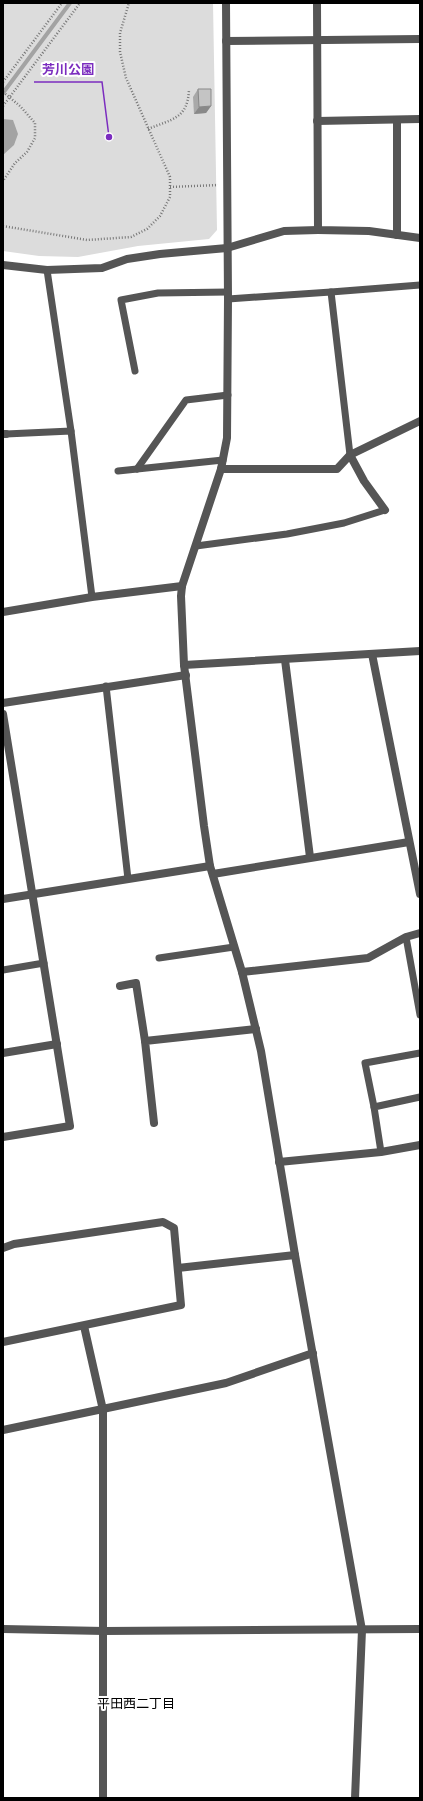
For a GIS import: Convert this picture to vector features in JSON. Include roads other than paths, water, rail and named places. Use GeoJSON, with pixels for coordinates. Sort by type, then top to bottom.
{"type":"FeatureCollection","features":[{"type":"Feature","properties":{"kind":"street"},"geometry":{"type":"LineString","coordinates":[[226,3],[228,295],[227,438],[221,469],[182,586],[181,596],[184,665],[210,866],[242,972],[261,1051],[295,1255],[362,1630],[355,1798]]}},
{"type":"Feature","properties":{"kind":"street"},"geometry":{"type":"LineString","coordinates":[[317,3],[318,230]]}},
{"type":"Feature","properties":{"kind":"street"},"geometry":{"type":"LineString","coordinates":[[226,41],[420,39]]}},
{"type":"Feature","properties":{"kind":"street"},"geometry":{"type":"LineString","coordinates":[[397,120],[397,235]]}},
{"type":"Feature","properties":{"kind":"street"},"geometry":{"type":"LineString","coordinates":[[317,121],[420,120]]}},
{"type":"Feature","properties":{"kind":"street"},"geometry":{"type":"LineString","coordinates":[[3,265],[47,270],[102,268],[128,259],[227,248],[284,231],[318,230],[369,232],[420,238]]}},
{"type":"Feature","properties":{"kind":"street"},"geometry":{"type":"LineString","coordinates":[[221,469],[337,470],[350,456],[420,422]]}},
{"type":"Feature","properties":{"kind":"street"},"geometry":{"type":"LineString","coordinates":[[350,456],[364,481],[385,510]]}},
{"type":"Feature","properties":{"kind":"street"},"geometry":{"type":"LineString","coordinates":[[3,612],[92,597],[182,586]]}},
{"type":"Feature","properties":{"kind":"street"},"geometry":{"type":"LineString","coordinates":[[184,665],[420,651]]}},
{"type":"Feature","properties":{"kind":"street"},"geometry":{"type":"LineString","coordinates":[[372,654],[420,894]]}},
{"type":"Feature","properties":{"kind":"street"},"geometry":{"type":"LineString","coordinates":[[285,660],[310,857]]}},
{"type":"Feature","properties":{"kind":"street"},"geometry":{"type":"LineString","coordinates":[[3,703],[106,686],[186,675]]}},
{"type":"Feature","properties":{"kind":"street"},"geometry":{"type":"LineString","coordinates":[[3,714],[70,1126],[3,1137]]}},
{"type":"Feature","properties":{"kind":"street"},"geometry":{"type":"LineString","coordinates":[[213,874],[409,842]]}},
{"type":"Feature","properties":{"kind":"street"},"geometry":{"type":"LineString","coordinates":[[3,899],[210,866]]}},
{"type":"Feature","properties":{"kind":"street"},"geometry":{"type":"LineString","coordinates":[[242,972],[368,958],[406,937],[420,933]]}},
{"type":"Feature","properties":{"kind":"street"},"geometry":{"type":"LineString","coordinates":[[120,986],[136,983],[145,1041],[154,1124]]}},
{"type":"Feature","properties":{"kind":"street"},"geometry":{"type":"LineString","coordinates":[[145,1041],[256,1029]]}},
{"type":"Feature","properties":{"kind":"street"},"geometry":{"type":"LineString","coordinates":[[3,1053],[57,1044]]}},
{"type":"Feature","properties":{"kind":"street"},"geometry":{"type":"LineString","coordinates":[[279,1162],[381,1152],[420,1145]]}},
{"type":"Feature","properties":{"kind":"street"},"geometry":{"type":"LineString","coordinates":[[3,1248],[14,1244],[163,1222],[174,1228],[181,1304],[84,1326],[3,1342]]}},
{"type":"Feature","properties":{"kind":"street"},"geometry":{"type":"LineString","coordinates":[[178,1268],[295,1255]]}},
{"type":"Feature","properties":{"kind":"street"},"geometry":{"type":"LineString","coordinates":[[84,1326],[103,1410],[103,1798]]}},
{"type":"Feature","properties":{"kind":"street"},"geometry":{"type":"LineString","coordinates":[[3,1430],[226,1383],[313,1354]]}},
{"type":"Feature","properties":{"kind":"street"},"geometry":{"type":"LineString","coordinates":[[3,1629],[104,1631],[420,1629]]}},
{"type":"Feature","properties":{"kind":"lane"},"geometry":{"type":"LineString","coordinates":[[47,270],[72,431],[92,597]]}},
{"type":"Feature","properties":{"kind":"lane"},"geometry":{"type":"LineString","coordinates":[[136,370],[121,300],[158,293],[228,295],[331,292],[420,285]]}},
{"type":"Feature","properties":{"kind":"lane"},"geometry":{"type":"LineString","coordinates":[[331,292],[350,456]]}},
{"type":"Feature","properties":{"kind":"lane"},"geometry":{"type":"LineString","coordinates":[[137,469],[186,400],[228,395]]}},
{"type":"Feature","properties":{"kind":"lane"},"geometry":{"type":"LineString","coordinates":[[5,434],[72,431]]}},
{"type":"Feature","properties":{"kind":"lane"},"geometry":{"type":"LineString","coordinates":[[118,471],[222,460]]}},
{"type":"Feature","properties":{"kind":"lane"},"geometry":{"type":"LineString","coordinates":[[196,546],[287,534],[344,523],[385,510]]}},
{"type":"Feature","properties":{"kind":"lane"},"geometry":{"type":"LineString","coordinates":[[106,686],[128,879]]}},
{"type":"Feature","properties":{"kind":"lane"},"geometry":{"type":"LineString","coordinates":[[406,937],[420,1015]]}},
{"type":"Feature","properties":{"kind":"lane"},"geometry":{"type":"LineString","coordinates":[[159,958],[234,947]]}},
{"type":"Feature","properties":{"kind":"lane"},"geometry":{"type":"LineString","coordinates":[[3,970],[44,962]]}},
{"type":"Feature","properties":{"kind":"lane"},"geometry":{"type":"LineString","coordinates":[[381,1152],[365,1063],[420,1053]]}},
{"type":"Feature","properties":{"kind":"lane"},"geometry":{"type":"LineString","coordinates":[[374,1107],[420,1097]]}},
{"type":"Feature","properties":{"kind":"waterway"},"geometry":{"type":"LineString","coordinates":[[3,93],[70,3]]}},
{"type":"Feature","properties":{"kind":"place","name":"芳川公園"},"geometry":{"type":"Point","coordinates":[109,137]}},
{"type":"Feature","properties":{"kind":"district","name":"平田西二丁目"},"geometry":{"type":"Point","coordinates":[136,1703]}}]}
